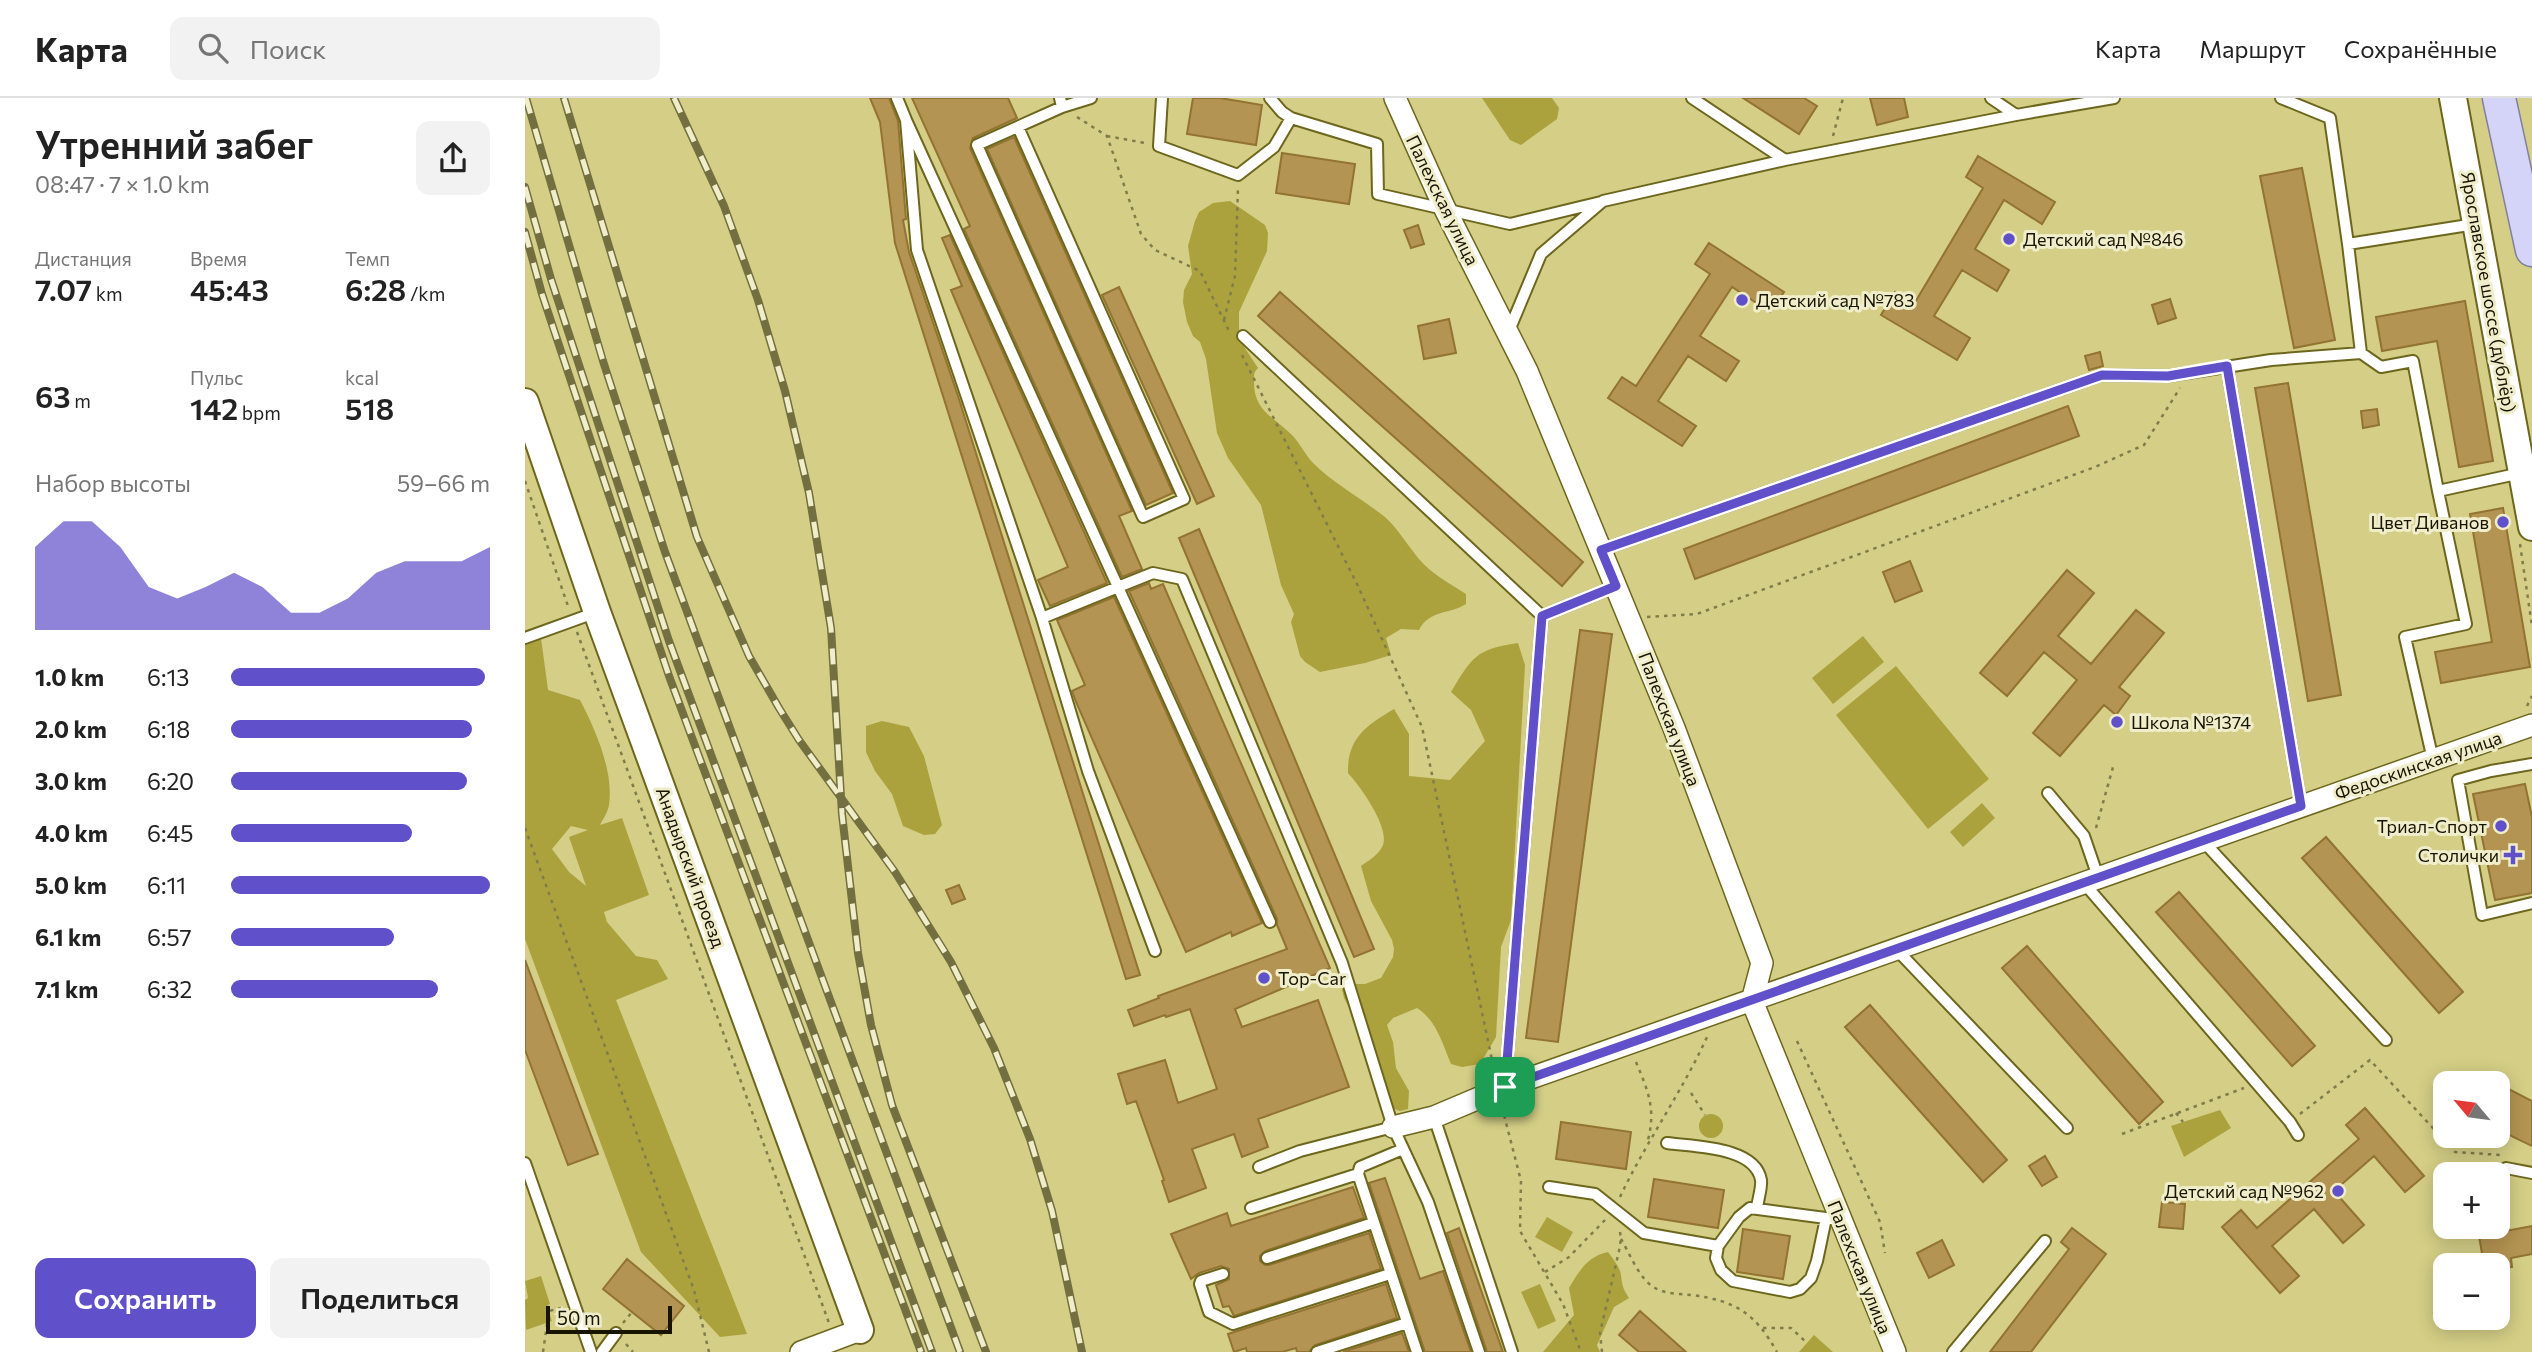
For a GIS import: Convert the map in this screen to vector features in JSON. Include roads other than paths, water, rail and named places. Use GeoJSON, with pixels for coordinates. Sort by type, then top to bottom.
{"type":"FeatureCollection","features":[{"type":"Feature","properties":{"kind":"main road"},"geometry":{"type":"LineString","coordinates":[[2500,98],[2532,250]]}},
{"type":"Feature","properties":{"kind":"street","name":"Палехская улица"},"geometry":{"type":"LineString","coordinates":[[1395,98],[1445,209],[1527,371],[1630,617],[1762,963],[1752,1001],[1833,1219],[1895,1352]]}},
{"type":"Feature","properties":{"kind":"street","name":"Ярославское шоссе (дублёр)"},"geometry":{"type":"LineString","coordinates":[[2453,98],[2522,473],[2526,535]]}},
{"type":"Feature","properties":{"kind":"street","name":"Анадырский проезд"},"geometry":{"type":"LineString","coordinates":[[525,402],[585,617],[860,1330]]}},
{"type":"Feature","properties":{"kind":"street","name":"Федоскинская улица"},"geometry":{"type":"LineString","coordinates":[[1393,1127],[1434,1117],[1502,1089],[2532,725]]}},
{"type":"Feature","properties":{"kind":"street"},"geometry":{"type":"LineString","coordinates":[[801,1352],[860,1330]]}},
{"type":"Feature","properties":{"kind":"lane"},"geometry":{"type":"LineString","coordinates":[[897,98],[1270,922]]}},
{"type":"Feature","properties":{"kind":"lane"},"geometry":{"type":"LineString","coordinates":[[1018,127],[1184,499],[1143,517],[977,145],[1018,127],[1061,103],[1091,98]]}},
{"type":"Feature","properties":{"kind":"lane"},"geometry":{"type":"LineString","coordinates":[[1162,98],[1159,146],[1238,175],[1274,147],[1291,118]]}},
{"type":"Feature","properties":{"kind":"lane"},"geometry":{"type":"LineString","coordinates":[[1270,98],[1291,118],[1377,144],[1378,194],[1510,224],[1785,160],[2114,98]]}},
{"type":"Feature","properties":{"kind":"lane"},"geometry":{"type":"LineString","coordinates":[[1692,98],[1785,160]]}},
{"type":"Feature","properties":{"kind":"lane"},"geometry":{"type":"LineString","coordinates":[[1991,98],[2016,115]]}},
{"type":"Feature","properties":{"kind":"lane"},"geometry":{"type":"LineString","coordinates":[[2281,98],[2330,118],[2361,353]]}},
{"type":"Feature","properties":{"kind":"lane"},"geometry":{"type":"LineString","coordinates":[[906,120],[916,250],[1042,618],[1088,771],[1155,951]]}},
{"type":"Feature","properties":{"kind":"lane"},"geometry":{"type":"LineString","coordinates":[[1508,333],[1541,254],[1603,201]]}},
{"type":"Feature","properties":{"kind":"lane"},"geometry":{"type":"LineString","coordinates":[[2348,244],[2476,223]]}},
{"type":"Feature","properties":{"kind":"lane"},"geometry":{"type":"LineString","coordinates":[[1243,336],[1542,616]]}},
{"type":"Feature","properties":{"kind":"lane"},"geometry":{"type":"LineString","coordinates":[[1601,550],[2102,375],[2168,376],[2227,366],[2361,353],[2381,366],[2413,362],[2466,624],[2405,637],[2440,757],[2458,780],[2482,915],[2532,903]]}},
{"type":"Feature","properties":{"kind":"lane"},"geometry":{"type":"LineString","coordinates":[[2227,366],[2301,806]]}},
{"type":"Feature","properties":{"kind":"lane"},"geometry":{"type":"LineString","coordinates":[[2438,491],[2522,473]]}},
{"type":"Feature","properties":{"kind":"lane"},"geometry":{"type":"LineString","coordinates":[[1042,618],[1153,573],[1182,579],[1342,962],[1393,1127],[1428,1202],[1479,1352]]}},
{"type":"Feature","properties":{"kind":"lane"},"geometry":{"type":"LineString","coordinates":[[1542,616],[1616,586]]}},
{"type":"Feature","properties":{"kind":"lane"},"geometry":{"type":"LineString","coordinates":[[1502,1089],[1542,616]]}},
{"type":"Feature","properties":{"kind":"lane"},"geometry":{"type":"LineString","coordinates":[[525,638],[585,617]]}},
{"type":"Feature","properties":{"kind":"lane"},"geometry":{"type":"LineString","coordinates":[[2458,780],[2532,764]]}},
{"type":"Feature","properties":{"kind":"lane"},"geometry":{"type":"LineString","coordinates":[[2047,793],[2084,836],[2090,880],[2298,1135]]}},
{"type":"Feature","properties":{"kind":"lane"},"geometry":{"type":"LineString","coordinates":[[2203,840],[2385,1040]]}},
{"type":"Feature","properties":{"kind":"lane"},"geometry":{"type":"LineString","coordinates":[[1896,949],[2067,1128]]}},
{"type":"Feature","properties":{"kind":"lane"},"geometry":{"type":"LineString","coordinates":[[1434,1117],[1512,1352]]}},
{"type":"Feature","properties":{"kind":"lane"},"geometry":{"type":"LineString","coordinates":[[1258,1167],[1300,1151],[1393,1127]]}},
{"type":"Feature","properties":{"kind":"lane"},"geometry":{"type":"LineString","coordinates":[[1667,1143],[1736,1153],[1749,1160],[1761,1180],[1757,1208]]}},
{"type":"Feature","properties":{"kind":"lane"},"geometry":{"type":"LineString","coordinates":[[1403,1149],[1360,1167],[1358,1174],[1417,1352]]}},
{"type":"Feature","properties":{"kind":"lane"},"geometry":{"type":"LineString","coordinates":[[525,1163],[590,1352]]}},
{"type":"Feature","properties":{"kind":"lane"},"geometry":{"type":"LineString","coordinates":[[2510,1164],[2532,1173]]}},
{"type":"Feature","properties":{"kind":"lane"},"geometry":{"type":"LineString","coordinates":[[1251,1208],[1358,1174]]}},
{"type":"Feature","properties":{"kind":"lane"},"geometry":{"type":"LineString","coordinates":[[1549,1187],[1595,1194],[1644,1233],[1718,1246]]}},
{"type":"Feature","properties":{"kind":"lane"},"geometry":{"type":"LineString","coordinates":[[1750,1208],[1833,1219],[1811,1278],[1800,1289],[1790,1292],[1733,1281],[1721,1270],[1716,1258],[1718,1246],[1739,1217],[1750,1208]]}},
{"type":"Feature","properties":{"kind":"lane"},"geometry":{"type":"LineString","coordinates":[[1267,1258],[1373,1223]]}},
{"type":"Feature","properties":{"kind":"lane"},"geometry":{"type":"LineString","coordinates":[[1953,1352],[2045,1241]]}},
{"type":"Feature","properties":{"kind":"lane"},"geometry":{"type":"LineString","coordinates":[[1223,1274],[1201,1281],[1200,1284],[1209,1312],[1233,1324],[1391,1274]]}},
{"type":"Feature","properties":{"kind":"lane"},"geometry":{"type":"LineString","coordinates":[[1317,1352],[1407,1323]]}},
{"type":"Feature","properties":{"kind":"lane"},"geometry":{"type":"LineString","coordinates":[[602,1352],[616,1333]]}},
{"type":"Feature","properties":{"kind":"railway"},"geometry":{"type":"LineString","coordinates":[[526,98],[603,361],[665,552],[960,1352]]}},
{"type":"Feature","properties":{"kind":"railway"},"geometry":{"type":"LineString","coordinates":[[564,98],[697,537],[749,656],[779,708],[799,740],[895,872],[951,962],[994,1048],[1030,1139],[1052,1211],[1082,1352]]}},
{"type":"Feature","properties":{"kind":"railway"},"geometry":{"type":"LineString","coordinates":[[674,98],[724,206],[758,300],[785,391],[809,493],[831,628],[842,814],[858,953],[871,1025],[892,1105],[986,1352]]}},
{"type":"Feature","properties":{"kind":"railway"},"geometry":{"type":"LineString","coordinates":[[525,187],[551,279],[669,641],[932,1352]]}},
{"type":"Feature","properties":{"kind":"railway"},"geometry":{"type":"LineString","coordinates":[[525,232],[542,294],[669,676],[921,1352]]}},
{"type":"Feature","properties":{"kind":"place","name":"Детский сад №846"},"geometry":{"type":"Point","coordinates":[2009,239]}},
{"type":"Feature","properties":{"kind":"place","name":"Детский сад №783"},"geometry":{"type":"Point","coordinates":[1742,300]}},
{"type":"Feature","properties":{"kind":"place","name":"Цвет Диванов"},"geometry":{"type":"Point","coordinates":[2503,522]}},
{"type":"Feature","properties":{"kind":"place","name":"Школа №1374"},"geometry":{"type":"Point","coordinates":[2117,722]}},
{"type":"Feature","properties":{"kind":"place","name":"Триал-Спорт"},"geometry":{"type":"Point","coordinates":[2501,826]}},
{"type":"Feature","properties":{"kind":"place","name":"Столички"},"geometry":{"type":"Point","coordinates":[2513,855]}},
{"type":"Feature","properties":{"kind":"place","name":"Top-Car"},"geometry":{"type":"Point","coordinates":[1264,978]}},
{"type":"Feature","properties":{"kind":"place","name":"Детский сад №962"},"geometry":{"type":"Point","coordinates":[2338,1191]}}]}
